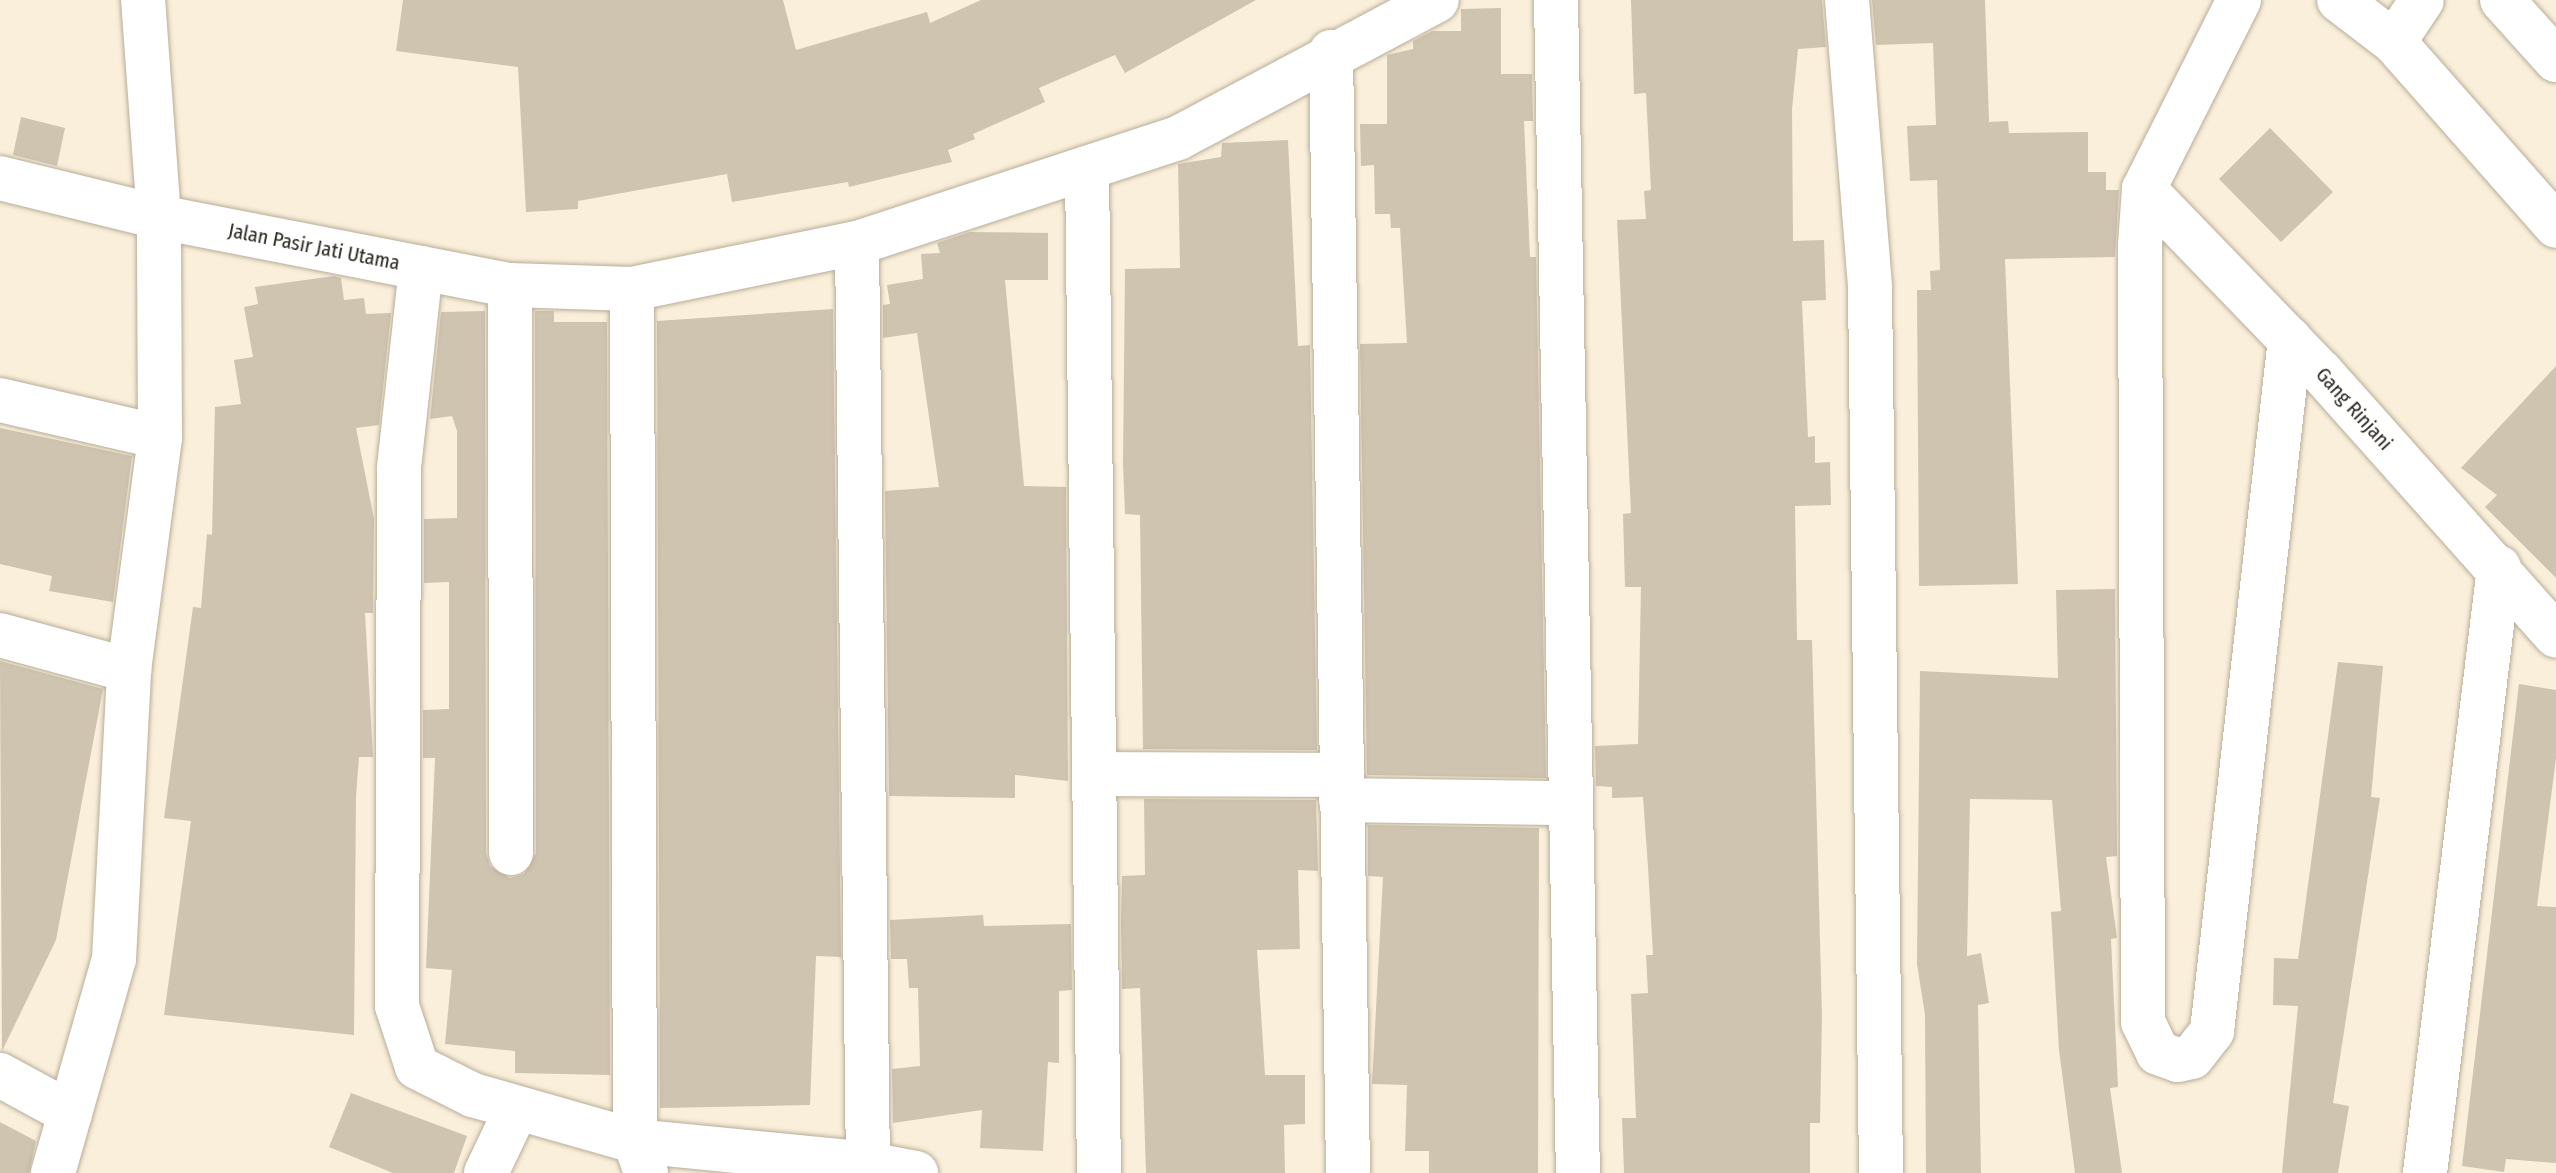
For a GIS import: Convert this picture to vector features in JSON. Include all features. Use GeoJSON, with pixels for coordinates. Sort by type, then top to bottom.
{"type":"FeatureCollection","features":[{"type":"Feature","properties":{"kind":"street","name":"Jalan Pasir Jati Utama"},"geometry":{"type":"LineString","coordinates":[[0,178],[159,217],[510,285],[632,289],[857,243],[1178,138],[1331,52],[1437,0]]}},
{"type":"Feature","properties":{"kind":"street"},"geometry":{"type":"LineString","coordinates":[[1556,0],[1578,1173]]}},
{"type":"Feature","properties":{"kind":"street"},"geometry":{"type":"LineString","coordinates":[[1847,0],[1870,287],[1881,1173]]}},
{"type":"Feature","properties":{"kind":"street"},"geometry":{"type":"LineString","coordinates":[[2239,0],[2144,189],[2143,1022],[2158,1053],[2178,1060],[2192,1057],[2212,1031],[2290,339]]}},
{"type":"Feature","properties":{"kind":"street"},"geometry":{"type":"LineString","coordinates":[[2339,0],[2394,42],[2556,226]]}},
{"type":"Feature","properties":{"kind":"street"},"geometry":{"type":"LineString","coordinates":[[2394,42],[2422,0]]}},
{"type":"Feature","properties":{"kind":"street"},"geometry":{"type":"LineString","coordinates":[[2502,0],[2556,60]]}},
{"type":"Feature","properties":{"kind":"street"},"geometry":{"type":"LineString","coordinates":[[53,1173],[114,959],[129,670],[160,437],[159,217],[139,2]]}},
{"type":"Feature","properties":{"kind":"street"},"geometry":{"type":"LineString","coordinates":[[1331,52],[1348,1173]]}},
{"type":"Feature","properties":{"kind":"street"},"geometry":{"type":"LineString","coordinates":[[1087,168],[1098,774],[1099,1173]]}},
{"type":"Feature","properties":{"kind":"street","name":"Gang Rinjani"},"geometry":{"type":"LineString","coordinates":[[2144,189],[2290,339],[2499,568],[2556,636]]}},
{"type":"Feature","properties":{"kind":"street"},"geometry":{"type":"LineString","coordinates":[[857,243],[868,1164]]}},
{"type":"Feature","properties":{"kind":"street"},"geometry":{"type":"LineString","coordinates":[[421,268],[399,468],[397,1006],[417,1067],[640,1157],[868,1164],[916,1173]]}},
{"type":"Feature","properties":{"kind":"street"},"geometry":{"type":"LineString","coordinates":[[510,285],[511,853]]}},
{"type":"Feature","properties":{"kind":"street"},"geometry":{"type":"LineString","coordinates":[[632,289],[640,1157]]}},
{"type":"Feature","properties":{"kind":"street"},"geometry":{"type":"LineString","coordinates":[[0,400],[160,437]]}},
{"type":"Feature","properties":{"kind":"street"},"geometry":{"type":"LineString","coordinates":[[2425,1173],[2499,568]]}},
{"type":"Feature","properties":{"kind":"street"},"geometry":{"type":"LineString","coordinates":[[0,635],[129,670]]}},
{"type":"Feature","properties":{"kind":"street"},"geometry":{"type":"LineString","coordinates":[[1098,774],[1570,803]]}},
{"type":"Feature","properties":{"kind":"street"},"geometry":{"type":"LineString","coordinates":[[0,1075],[70,1113]]}},
{"type":"Feature","properties":{"kind":"street"},"geometry":{"type":"LineString","coordinates":[[486,1173],[517,1108]]}},
{"type":"Feature","properties":{"kind":"building"},"geometry":{"type":"Polygon","coordinates":[[[403,0],[783,0],[796,50],[927,12],[930,23],[981,0],[1256,0],[1125,73],[1115,55],[1039,88],[1045,102],[973,134],[975,139],[948,150],[952,162],[849,187],[848,182],[732,202],[727,174],[578,201],[578,209],[526,212],[518,67],[396,51],[403,0]]]}},
{"type":"Feature","properties":{"kind":"building"},"geometry":{"type":"Polygon","coordinates":[[[1631,0],[1822,0],[1826,47],[1798,49],[1792,109],[1793,241],[1824,240],[1826,300],[1802,301],[1808,437],[1815,436],[1815,463],[1830,462],[1831,505],[1795,506],[1797,640],[1812,640],[1822,1016],[1820,1123],[1810,1123],[1810,1173],[1624,1173],[1622,1118],[1636,1118],[1631,994],[1648,993],[1646,955],[1653,955],[1648,867],[1643,797],[1612,798],[1612,787],[1596,786],[1595,746],[1638,744],[1641,587],[1625,587],[1623,514],[1631,513],[1617,220],[1646,219],[1644,191],[1651,190],[1646,93],[1634,94],[1631,0]]]}},
{"type":"Feature","properties":{"kind":"building"},"geometry":{"type":"Polygon","coordinates":[[[1872,0],[1985,0],[1989,122],[2008,121],[2009,133],[2088,132],[2088,172],[2106,172],[2106,190],[2119,190],[2115,257],[2005,259],[2018,584],[1919,586],[1917,290],[1931,290],[1930,271],[1940,270],[1937,180],[1910,181],[1907,126],[1936,125],[1933,43],[1876,45],[1872,0]]]}},
{"type":"Feature","properties":{"kind":"building"},"geometry":{"type":"Polygon","coordinates":[[[1501,8],[1501,74],[1532,74],[1533,121],[1524,121],[1530,257],[1536,257],[1546,778],[1367,775],[1360,344],[1407,343],[1400,228],[1391,228],[1390,214],[1375,214],[1374,165],[1361,166],[1360,124],[1387,124],[1387,55],[1413,49],[1413,41],[1432,31],[1461,31],[1461,9],[1501,8]]]}},
{"type":"Feature","properties":{"kind":"building"},"geometry":{"type":"Polygon","coordinates":[[[21,117],[65,128],[57,166],[13,155],[21,117]]]}},
{"type":"Feature","properties":{"kind":"building"},"geometry":{"type":"Polygon","coordinates":[[[2270,128],[2333,192],[2281,242],[2219,179],[2270,128]]]}},
{"type":"Feature","properties":{"kind":"building"},"geometry":{"type":"Polygon","coordinates":[[[1288,140],[1298,346],[1310,345],[1317,750],[1143,749],[1140,515],[1125,514],[1123,464],[1125,269],[1180,268],[1178,164],[1221,157],[1222,143],[1288,140]]]}},
{"type":"Feature","properties":{"kind":"building"},"geometry":{"type":"Polygon","coordinates":[[[970,232],[1048,233],[1048,280],[1005,280],[1024,486],[1066,487],[1068,781],[1015,775],[1015,798],[889,796],[885,491],[939,487],[917,333],[883,338],[883,305],[890,304],[887,285],[923,279],[921,254],[940,253],[937,243],[970,232]]]}},
{"type":"Feature","properties":{"kind":"building"},"geometry":{"type":"Polygon","coordinates":[[[334,276],[341,278],[344,300],[364,298],[366,314],[391,313],[379,425],[356,428],[374,519],[373,613],[365,613],[373,757],[359,757],[356,796],[354,1035],[164,1015],[191,821],[164,818],[193,607],[201,608],[207,534],[212,535],[215,407],[241,404],[234,360],[253,357],[244,307],[258,304],[255,287],[334,276]]]}},
{"type":"Feature","properties":{"kind":"building"},"geometry":{"type":"Polygon","coordinates":[[[833,309],[841,957],[816,956],[810,1105],[660,1108],[657,321],[833,309]]]}},
{"type":"Feature","properties":{"kind":"building"},"geometry":{"type":"Polygon","coordinates":[[[485,311],[486,853],[490,866],[510,878],[524,874],[536,853],[535,311],[554,311],[554,322],[607,322],[610,1075],[515,1073],[515,1051],[445,1044],[452,970],[426,968],[435,758],[423,758],[423,710],[449,709],[449,582],[424,583],[424,519],[457,518],[457,431],[452,416],[430,419],[441,312],[485,311]]]}},
{"type":"Feature","properties":{"kind":"building"},"geometry":{"type":"Polygon","coordinates":[[[2556,366],[2556,578],[2485,507],[2497,495],[2461,468],[2556,366]]]}},
{"type":"Feature","properties":{"kind":"building"},"geometry":{"type":"Polygon","coordinates":[[[0,428],[132,456],[113,602],[49,591],[52,576],[0,564],[0,428]]]}},
{"type":"Feature","properties":{"kind":"building"},"geometry":{"type":"Polygon","coordinates":[[[2115,589],[2117,856],[2106,857],[2117,938],[2111,939],[2118,1087],[2110,1088],[2122,1173],[2075,1173],[2059,1050],[2051,912],[2061,911],[2052,800],[1970,799],[1967,956],[1981,953],[1989,1003],[1978,1005],[1981,1173],[1926,1173],[1925,1015],[1917,964],[1920,671],[2058,678],[2056,590],[2115,589]]]}},
{"type":"Feature","properties":{"kind":"building"},"geometry":{"type":"Polygon","coordinates":[[[0,661],[103,689],[56,940],[2,1051],[0,661]]]}},
{"type":"Feature","properties":{"kind":"building"},"geometry":{"type":"Polygon","coordinates":[[[2338,662],[2383,666],[2371,797],[2380,798],[2333,1103],[2349,1106],[2338,1173],[2282,1173],[2298,1006],[2273,1005],[2274,958],[2298,959],[2338,662]]]}},
{"type":"Feature","properties":{"kind":"building"},"geometry":{"type":"Polygon","coordinates":[[[2519,684],[2556,690],[2556,758],[2537,906],[2556,907],[2556,1163],[2506,1159],[2504,1172],[2462,1166],[2519,684]]]}},
{"type":"Feature","properties":{"kind":"building"},"geometry":{"type":"Polygon","coordinates":[[[1144,799],[1316,800],[1318,871],[1298,870],[1300,949],[1257,950],[1265,1075],[1305,1075],[1305,1124],[1284,1125],[1285,1173],[1146,1173],[1140,988],[1122,989],[1121,922],[1122,876],[1145,875],[1144,799]]]}},
{"type":"Feature","properties":{"kind":"building"},"geometry":{"type":"Polygon","coordinates":[[[1368,825],[1539,828],[1538,1173],[1429,1173],[1429,1151],[1405,1151],[1407,1085],[1372,1084],[1383,877],[1368,876],[1368,825]]]}},
{"type":"Feature","properties":{"kind":"building"},"geometry":{"type":"Polygon","coordinates":[[[983,915],[984,926],[1071,924],[1072,990],[1059,991],[1059,1063],[1048,1062],[1043,1151],[980,1148],[982,1110],[893,1123],[892,1069],[920,1066],[918,988],[909,988],[907,959],[891,959],[890,920],[983,915]]]}},
{"type":"Feature","properties":{"kind":"building"},"geometry":{"type":"Polygon","coordinates":[[[351,1093],[467,1136],[454,1173],[393,1173],[329,1147],[351,1093]]]}},
{"type":"Feature","properties":{"kind":"building"},"geometry":{"type":"Polygon","coordinates":[[[0,1122],[36,1141],[29,1173],[0,1173],[0,1122]]]}}]}
